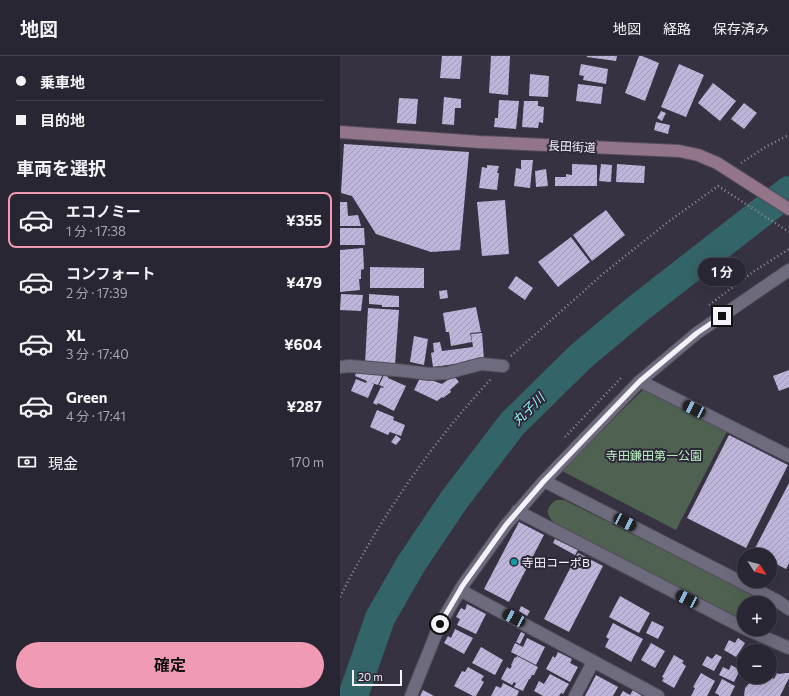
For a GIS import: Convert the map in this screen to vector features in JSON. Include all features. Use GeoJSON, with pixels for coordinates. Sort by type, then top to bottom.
{"type":"FeatureCollection","features":[{"type":"Feature","properties":{"kind":"main road","name":"長田街道"},"geometry":{"type":"LineString","coordinates":[[340,132],[480,142],[679,151],[698,155],[717,163],[789,209]]}},
{"type":"Feature","properties":{"kind":"street"},"geometry":{"type":"LineString","coordinates":[[410,696],[440,624],[460,590],[517,511],[640,381],[697,333],[789,270]]}},
{"type":"Feature","properties":{"kind":"street"},"geometry":{"type":"LineString","coordinates":[[340,367],[350,366],[429,374],[446,373],[481,364],[503,366]]}},
{"type":"Feature","properties":{"kind":"street"},"geometry":{"type":"LineString","coordinates":[[640,381],[789,456]]}},
{"type":"Feature","properties":{"kind":"street"},"geometry":{"type":"LineString","coordinates":[[544,481],[789,608]]}},
{"type":"Feature","properties":{"kind":"street"},"geometry":{"type":"LineString","coordinates":[[517,511],[737,624]]}},
{"type":"Feature","properties":{"kind":"street"},"geometry":{"type":"LineString","coordinates":[[460,590],[658,696]]}},
{"type":"Feature","properties":{"kind":"street"},"geometry":{"type":"LineString","coordinates":[[763,636],[789,648]]}},
{"type":"Feature","properties":{"kind":"street"},"geometry":{"type":"LineString","coordinates":[[575,696],[593,662]]}},
{"type":"Feature","properties":{"kind":"path"},"geometry":{"type":"LineString","coordinates":[[729,171],[768,146],[789,135]]}},
{"type":"Feature","properties":{"kind":"path"},"geometry":{"type":"LineString","coordinates":[[722,189],[789,232]]}},
{"type":"Feature","properties":{"kind":"path"},"geometry":{"type":"LineString","coordinates":[[340,597],[344,590]]}},
{"type":"Feature","properties":{"kind":"green space","name":"寺田鎌田第一公園"},"geometry":{"type":"Polygon","coordinates":[[[645,388],[727,431],[676,530],[562,471],[645,388]]]}},
{"type":"Feature","properties":{"kind":"green space"},"geometry":{"type":"Polygon","coordinates":[[[556,500],[564,500],[737,586],[737,588],[741,588],[757,596],[737,596],[737,618],[557,525],[551,519],[548,512],[548,509],[556,500]]]}},
{"type":"Feature","properties":{"kind":"building"},"geometry":{"type":"Polygon","coordinates":[[[442,56],[462,56],[460,79],[440,78],[442,56]]]}},
{"type":"Feature","properties":{"kind":"building"},"geometry":{"type":"Polygon","coordinates":[[[491,56],[510,56],[508,95],[489,93],[491,56]]]}},
{"type":"Feature","properties":{"kind":"building"},"geometry":{"type":"Polygon","coordinates":[[[587,56],[617,56],[616,61],[587,56]]]}},
{"type":"Feature","properties":{"kind":"building"},"geometry":{"type":"Polygon","coordinates":[[[639,56],[659,63],[645,101],[625,93],[639,56]]]}},
{"type":"Feature","properties":{"kind":"building"},"geometry":{"type":"Polygon","coordinates":[[[581,64],[608,69],[606,84],[583,80],[584,76],[579,75],[581,64]]]}},
{"type":"Feature","properties":{"kind":"building"},"geometry":{"type":"Polygon","coordinates":[[[679,64],[704,75],[686,117],[661,107],[679,64]]]}},
{"type":"Feature","properties":{"kind":"building"},"geometry":{"type":"Polygon","coordinates":[[[530,74],[549,76],[548,97],[529,96],[530,74]]]}},
{"type":"Feature","properties":{"kind":"building"},"geometry":{"type":"Polygon","coordinates":[[[713,83],[736,101],[720,121],[698,103],[713,83]]]}},
{"type":"Feature","properties":{"kind":"building"},"geometry":{"type":"Polygon","coordinates":[[[578,84],[603,87],[601,104],[576,101],[578,84]]]}},
{"type":"Feature","properties":{"kind":"building"},"geometry":{"type":"Polygon","coordinates":[[[444,97],[461,99],[461,108],[455,108],[454,125],[442,124],[444,97]]]}},
{"type":"Feature","properties":{"kind":"building"},"geometry":{"type":"Polygon","coordinates":[[[399,98],[418,99],[416,124],[397,123],[399,98]]]}},
{"type":"Feature","properties":{"kind":"building"},"geometry":{"type":"Polygon","coordinates":[[[499,100],[519,101],[516,129],[494,127],[495,118],[498,118],[499,100]]]}},
{"type":"Feature","properties":{"kind":"building"},"geometry":{"type":"Polygon","coordinates":[[[524,101],[538,101],[538,106],[544,107],[543,123],[539,122],[538,128],[522,127],[524,101]]]}},
{"type":"Feature","properties":{"kind":"building"},"geometry":{"type":"Polygon","coordinates":[[[744,103],[757,113],[744,129],[731,119],[744,103]]]}},
{"type":"Feature","properties":{"kind":"building"},"geometry":{"type":"Polygon","coordinates":[[[661,111],[666,113],[662,121],[657,118],[661,111]]]}},
{"type":"Feature","properties":{"kind":"building"},"geometry":{"type":"Polygon","coordinates":[[[656,122],[670,125],[668,134],[654,130],[656,122]]]}},
{"type":"Feature","properties":{"kind":"building"},"geometry":{"type":"Polygon","coordinates":[[[344,144],[469,152],[460,250],[431,252],[376,234],[352,196],[341,193],[344,144]]]}},
{"type":"Feature","properties":{"kind":"building"},"geometry":{"type":"Polygon","coordinates":[[[521,160],[533,160],[530,188],[514,186],[516,168],[521,169],[521,160]]]}},
{"type":"Feature","properties":{"kind":"building"},"geometry":{"type":"Polygon","coordinates":[[[572,164],[597,165],[597,186],[555,186],[555,177],[566,177],[566,174],[572,175],[572,164]]]}},
{"type":"Feature","properties":{"kind":"building"},"geometry":{"type":"Polygon","coordinates":[[[601,164],[612,165],[611,182],[599,181],[601,164]]]}},
{"type":"Feature","properties":{"kind":"building"},"geometry":{"type":"Polygon","coordinates":[[[617,164],[645,166],[644,183],[616,182],[617,164]]]}},
{"type":"Feature","properties":{"kind":"building"},"geometry":{"type":"Polygon","coordinates":[[[487,165],[499,166],[497,173],[499,173],[497,190],[479,188],[482,167],[487,168],[487,165]]]}},
{"type":"Feature","properties":{"kind":"building"},"geometry":{"type":"Polygon","coordinates":[[[546,169],[548,186],[536,187],[535,171],[546,169]]]}},
{"type":"Feature","properties":{"kind":"building"},"geometry":{"type":"Polygon","coordinates":[[[505,200],[509,254],[482,256],[477,202],[505,200]]]}},
{"type":"Feature","properties":{"kind":"building"},"geometry":{"type":"Polygon","coordinates":[[[340,202],[347,202],[348,216],[358,215],[361,226],[340,226],[340,202]]]}},
{"type":"Feature","properties":{"kind":"building"},"geometry":{"type":"Polygon","coordinates":[[[606,210],[625,235],[592,261],[573,235],[606,210]]]}},
{"type":"Feature","properties":{"kind":"building"},"geometry":{"type":"Polygon","coordinates":[[[340,228],[364,228],[365,245],[340,245],[340,228]]]}},
{"type":"Feature","properties":{"kind":"building"},"geometry":{"type":"Polygon","coordinates":[[[571,237],[590,262],[558,287],[538,262],[571,237]]]}},
{"type":"Feature","properties":{"kind":"building"},"geometry":{"type":"Polygon","coordinates":[[[363,248],[364,269],[361,270],[361,279],[359,279],[360,290],[340,292],[340,250],[363,248]]]}},
{"type":"Feature","properties":{"kind":"building"},"geometry":{"type":"Polygon","coordinates":[[[370,267],[424,268],[424,288],[370,288],[370,267]]]}},
{"type":"Feature","properties":{"kind":"building"},"geometry":{"type":"Polygon","coordinates":[[[516,276],[533,288],[525,300],[508,288],[516,276]]]}},
{"type":"Feature","properties":{"kind":"building"},"geometry":{"type":"Polygon","coordinates":[[[447,290],[448,298],[440,299],[439,291],[447,290]]]}},
{"type":"Feature","properties":{"kind":"building"},"geometry":{"type":"Polygon","coordinates":[[[341,294],[363,295],[361,311],[340,310],[341,294]]]}},
{"type":"Feature","properties":{"kind":"building"},"geometry":{"type":"Polygon","coordinates":[[[369,294],[399,296],[399,307],[382,307],[382,305],[369,304],[369,294]]]}},
{"type":"Feature","properties":{"kind":"building"},"geometry":{"type":"Polygon","coordinates":[[[476,307],[481,332],[470,333],[472,342],[451,346],[449,332],[446,332],[443,313],[476,307]]]}},
{"type":"Feature","properties":{"kind":"building"},"geometry":{"type":"Polygon","coordinates":[[[368,308],[399,310],[395,365],[365,364],[368,308]]]}},
{"type":"Feature","properties":{"kind":"building"},"geometry":{"type":"Polygon","coordinates":[[[482,333],[484,360],[433,367],[431,353],[434,352],[433,343],[440,342],[442,351],[473,347],[471,334],[482,333]]]}},
{"type":"Feature","properties":{"kind":"building"},"geometry":{"type":"Polygon","coordinates":[[[414,336],[428,339],[424,365],[410,362],[414,336]]]}},
{"type":"Feature","properties":{"kind":"building"},"geometry":{"type":"Polygon","coordinates":[[[789,370],[789,387],[779,391],[773,376],[789,370]]]}},
{"type":"Feature","properties":{"kind":"building"},"geometry":{"type":"Polygon","coordinates":[[[357,371],[383,374],[378,385],[369,382],[374,384],[368,398],[351,391],[356,379],[366,383],[367,381],[355,376],[357,371]]]}},
{"type":"Feature","properties":{"kind":"building"},"geometry":{"type":"Polygon","coordinates":[[[384,375],[406,386],[394,411],[378,403],[377,405],[373,403],[381,387],[384,387],[379,385],[384,375]]]}},
{"type":"Feature","properties":{"kind":"building"},"geometry":{"type":"Polygon","coordinates":[[[453,376],[459,382],[450,390],[451,392],[437,401],[414,390],[420,378],[425,380],[426,378],[442,384],[453,376]]]}},
{"type":"Feature","properties":{"kind":"building"},"geometry":{"type":"Polygon","coordinates":[[[377,410],[394,417],[393,420],[405,425],[401,436],[390,432],[388,435],[370,427],[377,410]]]}},
{"type":"Feature","properties":{"kind":"building"},"geometry":{"type":"Polygon","coordinates":[[[396,435],[401,439],[396,445],[391,442],[396,435]]]}},
{"type":"Feature","properties":{"kind":"building"},"geometry":{"type":"Polygon","coordinates":[[[729,435],[788,465],[746,548],[687,518],[729,435]]]}},
{"type":"Feature","properties":{"kind":"building"},"geometry":{"type":"Polygon","coordinates":[[[789,483],[789,563],[786,569],[777,564],[777,548],[755,548],[789,483]]]}},
{"type":"Feature","properties":{"kind":"building","name":"寺田コーポB"},"geometry":{"type":"Polygon","coordinates":[[[519,522],[544,535],[509,602],[484,589],[519,522]]]}},
{"type":"Feature","properties":{"kind":"building"},"geometry":{"type":"Polygon","coordinates":[[[555,539],[578,550],[575,555],[553,543],[555,539]]]}},
{"type":"Feature","properties":{"kind":"building","name":"寺田コーポB"},"geometry":{"type":"Polygon","coordinates":[[[578,553],[603,566],[569,632],[544,619],[578,553]]]}},
{"type":"Feature","properties":{"kind":"building"},"geometry":{"type":"Polygon","coordinates":[[[620,596],[650,613],[639,633],[609,617],[620,596]]]}},
{"type":"Feature","properties":{"kind":"building"},"geometry":{"type":"Polygon","coordinates":[[[467,604],[486,614],[476,634],[457,625],[460,619],[456,617],[461,608],[465,610],[467,604]]]}},
{"type":"Feature","properties":{"kind":"building"},"geometry":{"type":"Polygon","coordinates":[[[521,606],[530,611],[527,616],[519,611],[521,606]]]}},
{"type":"Feature","properties":{"kind":"building"},"geometry":{"type":"Polygon","coordinates":[[[652,621],[664,627],[658,639],[646,633],[652,621]]]}},
{"type":"Feature","properties":{"kind":"building"},"geometry":{"type":"Polygon","coordinates":[[[613,623],[643,639],[631,662],[605,647],[609,639],[606,637],[613,623]]]}},
{"type":"Feature","properties":{"kind":"building"},"geometry":{"type":"Polygon","coordinates":[[[455,629],[473,638],[464,654],[444,643],[448,636],[451,638],[455,629]]]}},
{"type":"Feature","properties":{"kind":"building"},"geometry":{"type":"Polygon","coordinates":[[[521,632],[525,634],[520,644],[516,642],[521,632]]]}},
{"type":"Feature","properties":{"kind":"building"},"geometry":{"type":"Polygon","coordinates":[[[527,638],[545,647],[536,665],[511,652],[515,643],[523,647],[527,638]]]}},
{"type":"Feature","properties":{"kind":"building"},"geometry":{"type":"Polygon","coordinates":[[[738,638],[745,643],[737,644],[736,657],[724,650],[729,640],[735,643],[738,638]]]}},
{"type":"Feature","properties":{"kind":"building"},"geometry":{"type":"Polygon","coordinates":[[[651,643],[665,651],[655,668],[641,660],[651,643]]]}},
{"type":"Feature","properties":{"kind":"building"},"geometry":{"type":"Polygon","coordinates":[[[481,647],[503,660],[495,675],[472,663],[481,647]]]}},
{"type":"Feature","properties":{"kind":"building"},"geometry":{"type":"Polygon","coordinates":[[[558,652],[572,659],[570,663],[578,667],[570,682],[546,669],[553,656],[555,658],[558,652]]]}},
{"type":"Feature","properties":{"kind":"building"},"geometry":{"type":"Polygon","coordinates":[[[716,654],[722,657],[714,671],[702,665],[707,656],[712,659],[716,654]]]}},
{"type":"Feature","properties":{"kind":"building"},"geometry":{"type":"Polygon","coordinates":[[[674,655],[684,661],[682,663],[686,666],[674,688],[662,681],[664,678],[662,677],[674,655]]]}},
{"type":"Feature","properties":{"kind":"building"},"geometry":{"type":"Polygon","coordinates":[[[517,656],[538,667],[534,675],[532,675],[529,679],[523,691],[514,687],[516,683],[514,682],[512,685],[501,679],[507,667],[510,669],[515,657],[516,658],[517,656]]]}},
{"type":"Feature","properties":{"kind":"building"},"geometry":{"type":"Polygon","coordinates":[[[731,665],[737,668],[737,676],[734,682],[719,675],[723,667],[729,670],[731,665]]]}},
{"type":"Feature","properties":{"kind":"building"},"geometry":{"type":"Polygon","coordinates":[[[468,667],[484,676],[481,680],[484,682],[476,696],[473,696],[454,686],[462,671],[465,672],[468,667]]]}},
{"type":"Feature","properties":{"kind":"building"},"geometry":{"type":"Polygon","coordinates":[[[701,673],[715,681],[707,696],[691,696],[695,688],[693,687],[701,673]]]}},
{"type":"Feature","properties":{"kind":"building"},"geometry":{"type":"Polygon","coordinates":[[[777,673],[789,673],[789,678],[780,696],[744,696],[745,688],[748,684],[777,684],[777,673]]]}},
{"type":"Feature","properties":{"kind":"building"},"geometry":{"type":"Polygon","coordinates":[[[550,674],[569,684],[563,694],[561,693],[559,696],[543,696],[534,691],[539,681],[544,684],[550,674]]]}},
{"type":"Feature","properties":{"kind":"building"},"geometry":{"type":"Polygon","coordinates":[[[596,675],[618,687],[613,696],[585,696],[596,675]]]}},
{"type":"Feature","properties":{"kind":"building"},"geometry":{"type":"Polygon","coordinates":[[[722,679],[735,686],[730,696],[719,696],[715,693],[722,679]]]}},
{"type":"Feature","properties":{"kind":"building"},"geometry":{"type":"Polygon","coordinates":[[[503,683],[519,691],[517,696],[491,696],[496,686],[501,688],[503,683]]]}},
{"type":"Feature","properties":{"kind":"building"},"geometry":{"type":"Polygon","coordinates":[[[423,690],[434,696],[420,696],[423,690]]]}},
{"type":"Feature","properties":{"kind":"building"},"geometry":{"type":"Polygon","coordinates":[[[633,690],[642,696],[620,696],[623,691],[630,695],[633,690]]]}},
{"type":"Feature","properties":{"kind":"waterway","name":"丸子川"},"geometry":{"type":"LineString","coordinates":[[353,696],[380,618],[411,564],[454,500],[512,424],[580,357],[635,311],[789,191]]}},
{"type":"Feature","properties":{"kind":"place","name":"寺田コーポB"},"geometry":{"type":"Point","coordinates":[514,562]}},
{"type":"Feature","properties":{"kind":"route"},"geometry":{"type":"LineString","coordinates":[[440,624],[463,585],[506,525],[544,481],[640,381],[697,333],[722,316]]}}]}
